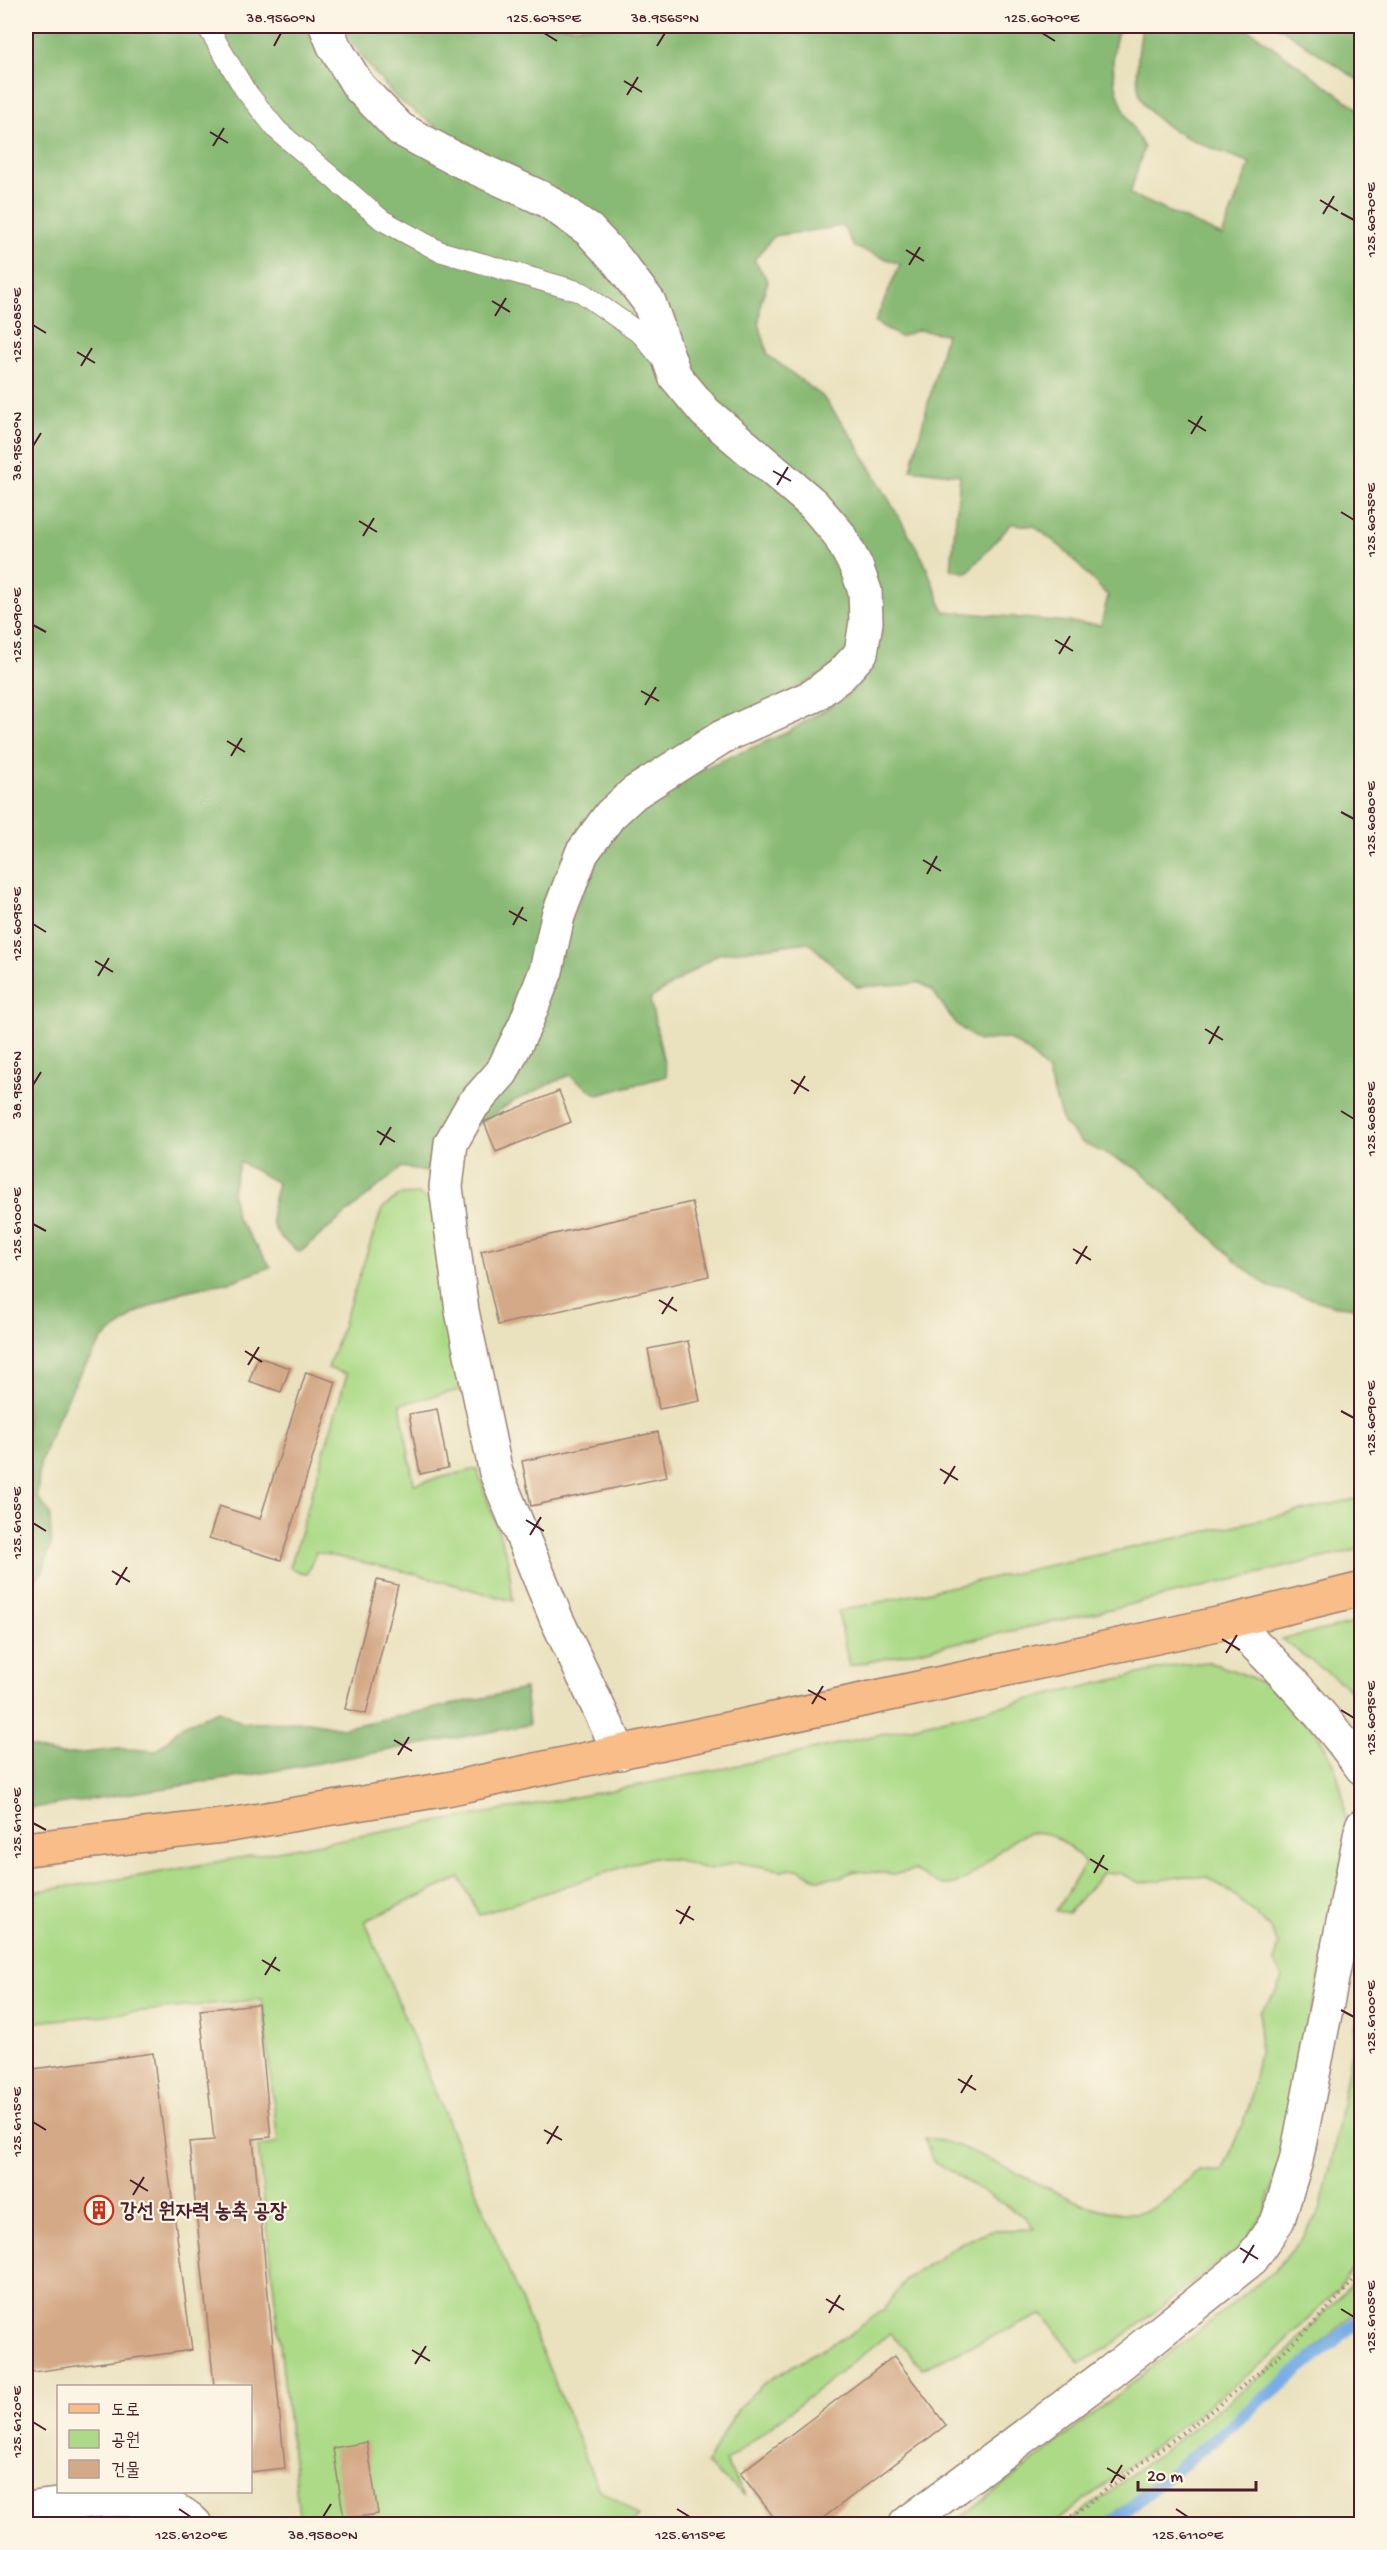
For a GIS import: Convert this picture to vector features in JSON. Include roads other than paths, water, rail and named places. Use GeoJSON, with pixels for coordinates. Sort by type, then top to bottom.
{"type":"FeatureCollection","features":[{"type":"Feature","properties":{"kind":"main road"},"geometry":{"type":"LineString","coordinates":[[26,1849],[230,1825],[447,1789],[1231,1621],[1362,1589]]}},
{"type":"Feature","properties":{"kind":"street"},"geometry":{"type":"LineString","coordinates":[[326,26],[334,46],[359,87],[400,129],[452,157],[546,200],[589,230],[616,259],[649,302],[675,376],[705,412],[813,504],[838,534],[856,566],[865,591],[866,622],[861,654],[841,675],[813,696],[713,743],[634,793],[610,815],[582,853],[558,916],[546,971],[525,1025],[502,1072],[472,1106],[451,1143],[446,1187],[462,1311],[496,1473],[557,1620],[620,1753]]}},
{"type":"Feature","properties":{"kind":"street"},"geometry":{"type":"LineString","coordinates":[[1231,1621],[1274,1661],[1309,1700],[1362,1768]]}},
{"type":"Feature","properties":{"kind":"street"},"geometry":{"type":"LineString","coordinates":[[906,2524],[1109,2373],[1252,2259],[1278,2220],[1296,2161],[1362,1826]]}},
{"type":"Feature","properties":{"kind":"street"},"geometry":{"type":"LineString","coordinates":[[26,2509],[126,2498],[161,2506],[189,2518],[195,2524]]}},
{"type":"Feature","properties":{"kind":"lane"},"geometry":{"type":"LineString","coordinates":[[207,26],[245,90],[277,130],[382,220],[440,251],[581,292],[642,335],[675,376]]}},
{"type":"Feature","properties":{"kind":"waterway"},"geometry":{"type":"LineString","coordinates":[[1110,2524],[1362,2318]]}},
{"type":"Feature","properties":{"kind":"place","name":"강선 원자력 농축 공장"},"geometry":{"type":"Point","coordinates":[99,2210]}}]}
